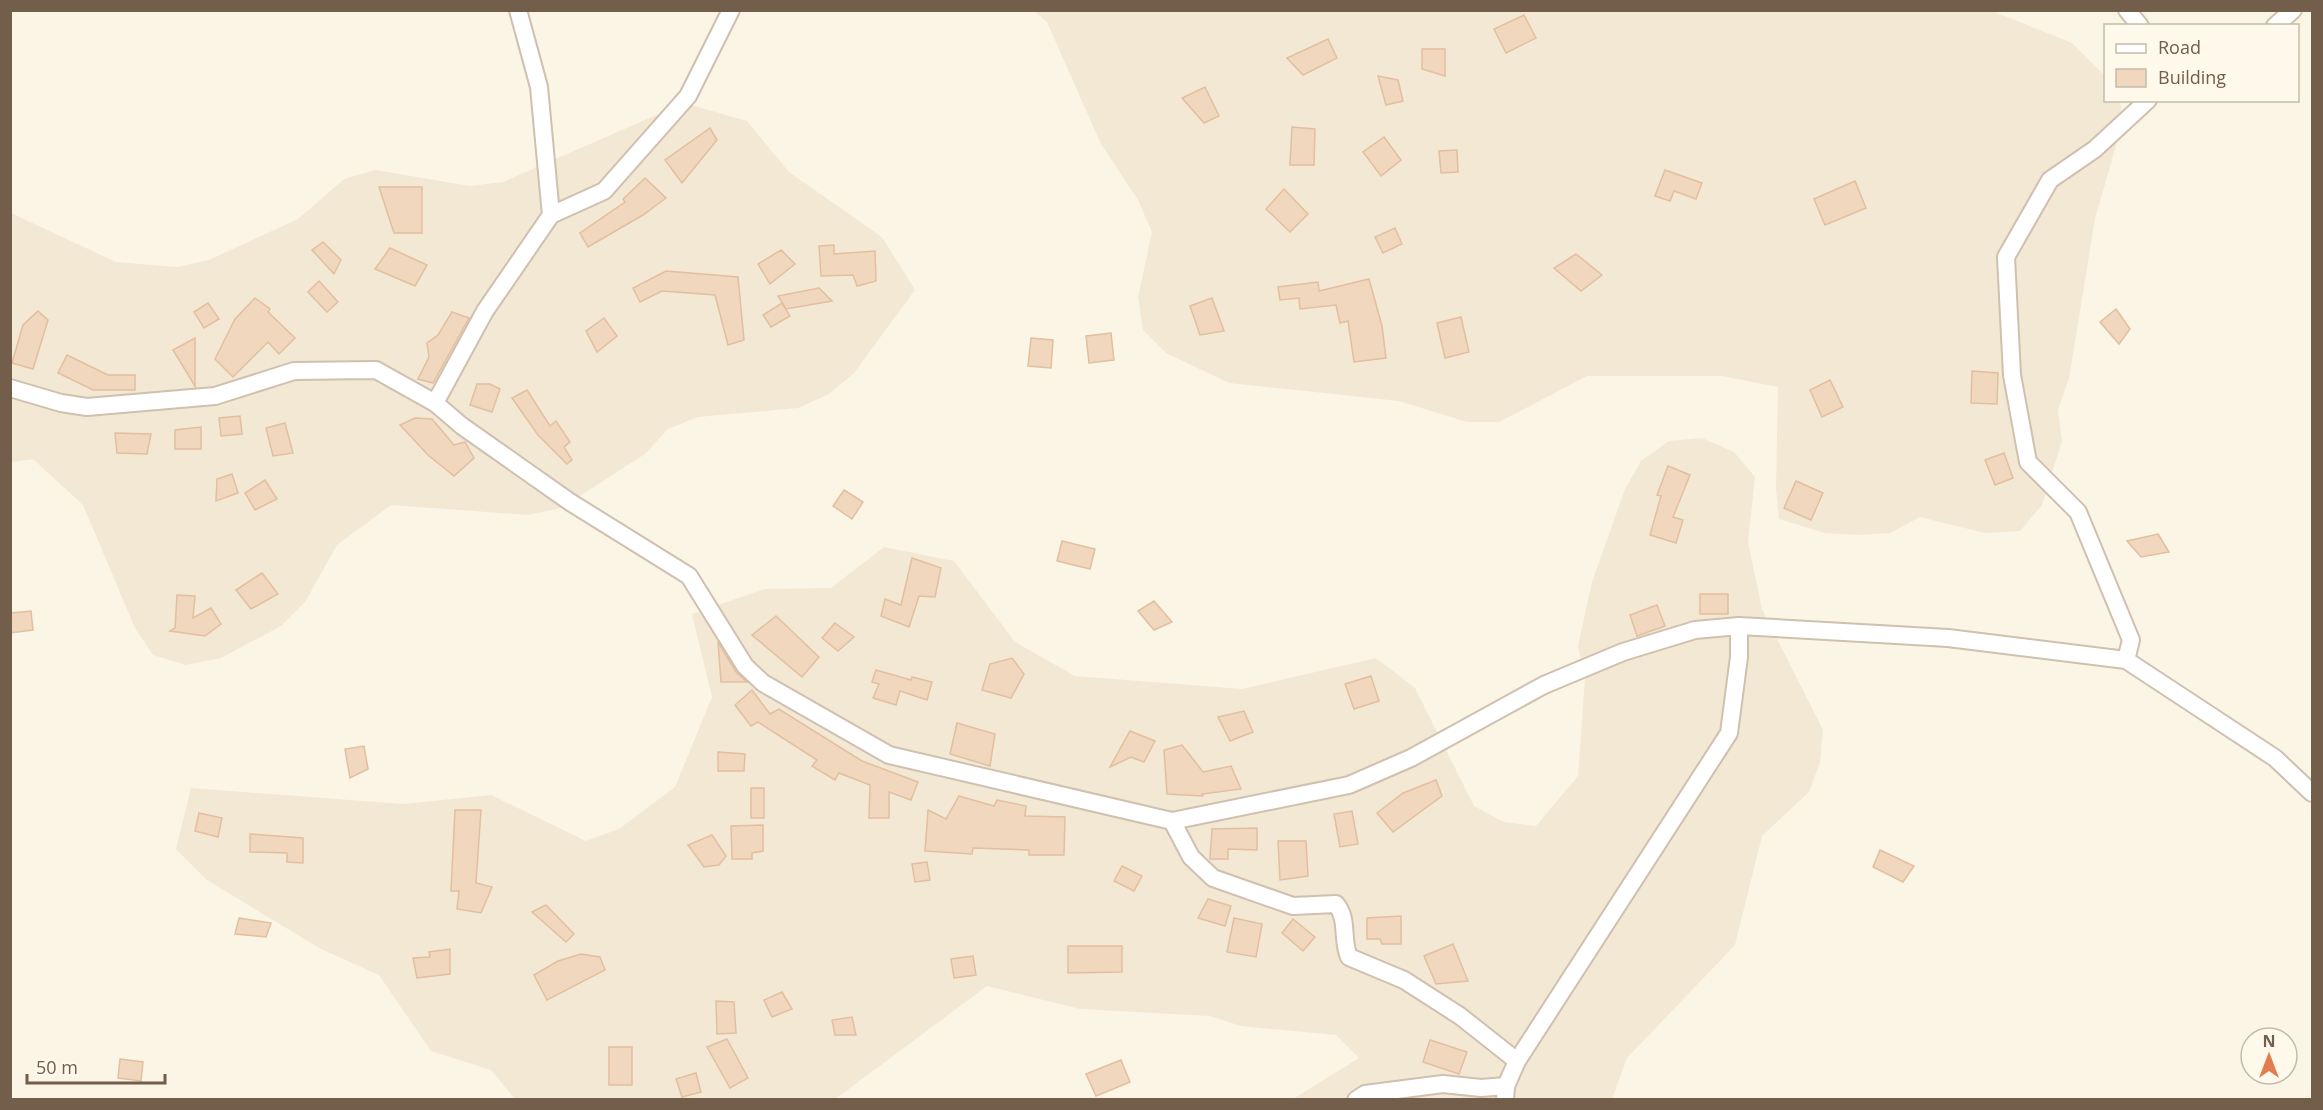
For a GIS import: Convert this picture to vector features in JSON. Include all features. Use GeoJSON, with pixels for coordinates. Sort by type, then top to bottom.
{"type":"FeatureCollection","features":[{"type":"Feature","properties":{"kind":"street"},"geometry":{"type":"LineString","coordinates":[[518,10],[539,87],[550,215]]}},
{"type":"Feature","properties":{"kind":"street"},"geometry":{"type":"LineString","coordinates":[[435,403],[485,311],[550,215],[604,190],[688,96],[731,10]]}},
{"type":"Feature","properties":{"kind":"street"},"geometry":{"type":"LineString","coordinates":[[2127,10],[2138,24]]}},
{"type":"Feature","properties":{"kind":"street"},"geometry":{"type":"LineString","coordinates":[[2278,24],[2294,10]]}},
{"type":"Feature","properties":{"kind":"street"},"geometry":{"type":"LineString","coordinates":[[2126,660],[2131,640],[2078,512],[2028,462],[2012,375],[2006,257],[2050,180],[2095,149],[2146,102]]}},
{"type":"Feature","properties":{"kind":"street"},"geometry":{"type":"LineString","coordinates":[[10,388],[61,403],[87,407],[215,396],[294,371],[362,368],[376,370],[435,403],[462,426],[570,501],[689,576],[745,666],[763,683],[889,756],[1172,821],[1349,785],[1411,758],[1544,685],[1623,652],[1695,630],[1739,626],[1948,638],[2126,660],[2275,758],[2313,793]]}},
{"type":"Feature","properties":{"kind":"street"},"geometry":{"type":"LineString","coordinates":[[1356,1100],[1365,1094],[1443,1084],[1506,1093],[1516,1061],[1729,733],[1739,657],[1739,626]]}},
{"type":"Feature","properties":{"kind":"street"},"geometry":{"type":"LineString","coordinates":[[1172,821],[1191,857],[1213,878],[1293,906],[1336,904],[1344,914],[1344,947],[1349,957],[1413,986],[1460,1016],[1516,1061]]}},
{"type":"Feature","properties":{"kind":"shaded area"},"geometry":{"type":"Polygon","coordinates":[[[1990,10],[2072,43],[2104,75],[2104,102],[2120,102],[2123,121],[2095,219],[2069,378],[2058,410],[2062,441],[2042,505],[2020,531],[1985,533],[1920,517],[1890,533],[1857,535],[1825,533],[1779,519],[1776,489],[1778,387],[1722,376],[1587,376],[1499,422],[1467,422],[1399,401],[1229,383],[1166,353],[1143,330],[1138,297],[1152,232],[1138,200],[1101,144],[1047,22],[1034,11],[1990,10]]]}},
{"type":"Feature","properties":{"kind":"shaded area"},"geometry":{"type":"Polygon","coordinates":[[[684,103],[747,121],[789,172],[882,237],[915,290],[854,373],[829,394],[798,408],[698,417],[668,429],[645,454],[561,508],[528,515],[391,505],[337,545],[305,602],[281,626],[221,658],[186,665],[153,655],[135,628],[83,505],[33,459],[11,462],[11,213],[116,262],[177,267],[209,260],[298,219],[344,179],[375,170],[470,186],[503,182],[684,103]]]}},
{"type":"Feature","properties":{"kind":"shaded area"},"geometry":{"type":"Polygon","coordinates":[[[1702,438],[1734,452],[1755,477],[1748,542],[1762,609],[1823,730],[1820,762],[1809,792],[1762,836],[1735,945],[1627,1058],[1612,1099],[1293,1099],[1359,1058],[1336,1035],[1241,1026],[1210,1016],[1080,1009],[987,986],[838,1097],[828,1100],[515,1099],[491,1070],[431,1051],[379,975],[321,949],[207,880],[176,849],[191,788],[403,804],[491,795],[586,841],[619,829],[675,787],[712,697],[692,614],[765,589],[831,588],[884,547],[954,561],[1015,642],[1075,676],[1242,689],[1376,658],[1415,688],[1474,806],[1504,822],[1536,826],[1578,776],[1585,679],[1578,646],[1592,582],[1625,489],[1641,461],[1669,441],[1702,438]]]}},
{"type":"Feature","properties":{"kind":"building"},"geometry":{"type":"Polygon","coordinates":[[[1524,15],[1536,38],[1506,53],[1494,29],[1524,15]]]}},
{"type":"Feature","properties":{"kind":"building"},"geometry":{"type":"Polygon","coordinates":[[[1328,39],[1337,58],[1303,75],[1287,58],[1328,39]]]}},
{"type":"Feature","properties":{"kind":"building"},"geometry":{"type":"Polygon","coordinates":[[[1422,49],[1445,49],[1445,76],[1422,69],[1422,49]]]}},
{"type":"Feature","properties":{"kind":"building"},"geometry":{"type":"Polygon","coordinates":[[[1378,76],[1398,80],[1403,101],[1386,105],[1378,76]]]}},
{"type":"Feature","properties":{"kind":"building"},"geometry":{"type":"Polygon","coordinates":[[[1205,87],[1219,116],[1204,123],[1182,98],[1205,87]]]}},
{"type":"Feature","properties":{"kind":"building"},"geometry":{"type":"Polygon","coordinates":[[[1292,127],[1315,129],[1314,165],[1290,165],[1292,127]]]}},
{"type":"Feature","properties":{"kind":"building"},"geometry":{"type":"Polygon","coordinates":[[[710,128],[717,140],[682,183],[665,160],[710,128]]]}},
{"type":"Feature","properties":{"kind":"building"},"geometry":{"type":"Polygon","coordinates":[[[1384,137],[1401,160],[1381,176],[1363,152],[1384,137]]]}},
{"type":"Feature","properties":{"kind":"building"},"geometry":{"type":"Polygon","coordinates":[[[1457,150],[1458,172],[1441,173],[1439,151],[1457,150]]]}},
{"type":"Feature","properties":{"kind":"building"},"geometry":{"type":"Polygon","coordinates":[[[1665,170],[1702,183],[1696,199],[1674,191],[1670,201],[1655,196],[1665,170]]]}},
{"type":"Feature","properties":{"kind":"building"},"geometry":{"type":"Polygon","coordinates":[[[645,178],[666,198],[643,215],[588,247],[580,233],[625,202],[623,199],[645,178]]]}},
{"type":"Feature","properties":{"kind":"building"},"geometry":{"type":"Polygon","coordinates":[[[1855,181],[1866,208],[1825,225],[1814,199],[1855,181]]]}},
{"type":"Feature","properties":{"kind":"building"},"geometry":{"type":"Polygon","coordinates":[[[379,187],[422,187],[422,233],[394,233],[379,187]]]}},
{"type":"Feature","properties":{"kind":"building"},"geometry":{"type":"Polygon","coordinates":[[[1284,189],[1308,214],[1290,232],[1266,209],[1284,189]]]}},
{"type":"Feature","properties":{"kind":"building"},"geometry":{"type":"Polygon","coordinates":[[[1395,228],[1402,244],[1383,253],[1375,237],[1395,228]]]}},
{"type":"Feature","properties":{"kind":"building"},"geometry":{"type":"Polygon","coordinates":[[[323,242],[341,260],[334,274],[312,250],[323,242]]]}},
{"type":"Feature","properties":{"kind":"building"},"geometry":{"type":"Polygon","coordinates":[[[834,245],[834,254],[875,251],[876,281],[857,286],[853,275],[821,276],[819,246],[834,245]]]}},
{"type":"Feature","properties":{"kind":"building"},"geometry":{"type":"Polygon","coordinates":[[[390,248],[427,265],[415,286],[375,269],[390,248]]]}},
{"type":"Feature","properties":{"kind":"building"},"geometry":{"type":"Polygon","coordinates":[[[781,250],[795,264],[770,284],[758,264],[781,250]]]}},
{"type":"Feature","properties":{"kind":"building"},"geometry":{"type":"Polygon","coordinates":[[[1576,254],[1602,275],[1581,291],[1554,268],[1576,254]]]}},
{"type":"Feature","properties":{"kind":"building"},"geometry":{"type":"Polygon","coordinates":[[[666,271],[738,277],[744,340],[728,345],[715,295],[662,291],[640,302],[633,288],[666,271]]]}},
{"type":"Feature","properties":{"kind":"building"},"geometry":{"type":"Polygon","coordinates":[[[1369,279],[1382,326],[1386,358],[1354,362],[1348,321],[1340,323],[1336,305],[1300,309],[1299,298],[1280,300],[1278,287],[1318,282],[1319,291],[1369,279]]]}},
{"type":"Feature","properties":{"kind":"building"},"geometry":{"type":"Polygon","coordinates":[[[319,281],[338,302],[327,312],[308,292],[319,281]]]}},
{"type":"Feature","properties":{"kind":"building"},"geometry":{"type":"Polygon","coordinates":[[[819,288],[832,301],[786,309],[778,296],[819,288]]]}},
{"type":"Feature","properties":{"kind":"building"},"geometry":{"type":"Polygon","coordinates":[[[255,298],[270,309],[268,312],[295,338],[279,354],[268,342],[233,377],[215,359],[235,319],[255,298]]]}},
{"type":"Feature","properties":{"kind":"building"},"geometry":{"type":"Polygon","coordinates":[[[1212,298],[1224,331],[1200,335],[1190,306],[1212,298]]]}},
{"type":"Feature","properties":{"kind":"building"},"geometry":{"type":"Polygon","coordinates":[[[208,303],[219,319],[204,328],[194,312],[208,303]]]}},
{"type":"Feature","properties":{"kind":"building"},"geometry":{"type":"Polygon","coordinates":[[[782,303],[790,316],[771,327],[763,315],[782,303]]]}},
{"type":"Feature","properties":{"kind":"building"},"geometry":{"type":"Polygon","coordinates":[[[2116,309],[2130,329],[2119,344],[2100,322],[2116,309]]]}},
{"type":"Feature","properties":{"kind":"building"},"geometry":{"type":"Polygon","coordinates":[[[38,311],[48,320],[33,369],[12,363],[23,325],[38,311]]]}},
{"type":"Feature","properties":{"kind":"building"},"geometry":{"type":"Polygon","coordinates":[[[452,312],[469,318],[433,383],[418,379],[429,357],[427,343],[438,335],[452,312]]]}},
{"type":"Feature","properties":{"kind":"building"},"geometry":{"type":"Polygon","coordinates":[[[1461,317],[1469,352],[1445,358],[1437,323],[1461,317]]]}},
{"type":"Feature","properties":{"kind":"building"},"geometry":{"type":"Polygon","coordinates":[[[604,318],[617,336],[597,352],[586,331],[604,318]]]}},
{"type":"Feature","properties":{"kind":"building"},"geometry":{"type":"Polygon","coordinates":[[[1111,333],[1114,360],[1089,363],[1086,336],[1111,333]]]}},
{"type":"Feature","properties":{"kind":"building"},"geometry":{"type":"Polygon","coordinates":[[[195,338],[195,386],[173,350],[195,338]]]}},
{"type":"Feature","properties":{"kind":"building"},"geometry":{"type":"Polygon","coordinates":[[[1031,338],[1053,340],[1051,368],[1028,366],[1031,338]]]}},
{"type":"Feature","properties":{"kind":"building"},"geometry":{"type":"Polygon","coordinates":[[[67,355],[108,375],[135,375],[135,390],[93,390],[58,373],[67,355]]]}},
{"type":"Feature","properties":{"kind":"building"},"geometry":{"type":"Polygon","coordinates":[[[1972,371],[1998,373],[1997,404],[1971,403],[1972,371]]]}},
{"type":"Feature","properties":{"kind":"building"},"geometry":{"type":"Polygon","coordinates":[[[1830,380],[1843,407],[1822,417],[1810,390],[1830,380]]]}},
{"type":"Feature","properties":{"kind":"building"},"geometry":{"type":"Polygon","coordinates":[[[477,384],[490,384],[500,389],[492,412],[470,405],[477,384]]]}},
{"type":"Feature","properties":{"kind":"building"},"geometry":{"type":"Polygon","coordinates":[[[527,390],[550,426],[556,421],[570,442],[564,447],[572,460],[567,464],[538,435],[512,398],[527,390]]]}},
{"type":"Feature","properties":{"kind":"building"},"geometry":{"type":"Polygon","coordinates":[[[240,416],[242,434],[221,436],[219,418],[240,416]]]}},
{"type":"Feature","properties":{"kind":"building"},"geometry":{"type":"Polygon","coordinates":[[[415,418],[432,419],[454,445],[465,442],[474,458],[454,476],[428,455],[400,425],[415,418]]]}},
{"type":"Feature","properties":{"kind":"building"},"geometry":{"type":"Polygon","coordinates":[[[285,423],[293,453],[273,456],[266,428],[285,423]]]}},
{"type":"Feature","properties":{"kind":"building"},"geometry":{"type":"Polygon","coordinates":[[[201,427],[201,449],[175,449],[175,430],[201,427]]]}},
{"type":"Feature","properties":{"kind":"building"},"geometry":{"type":"Polygon","coordinates":[[[115,433],[151,434],[147,454],[117,453],[115,433]]]}},
{"type":"Feature","properties":{"kind":"building"},"geometry":{"type":"Polygon","coordinates":[[[2004,453],[2013,478],[1995,485],[1985,460],[2004,453]]]}},
{"type":"Feature","properties":{"kind":"building"},"geometry":{"type":"Polygon","coordinates":[[[1668,466],[1690,475],[1673,517],[1683,520],[1676,543],[1650,535],[1661,496],[1657,495],[1668,466]]]}},
{"type":"Feature","properties":{"kind":"building"},"geometry":{"type":"Polygon","coordinates":[[[232,474],[238,493],[216,501],[217,479],[232,474]]]}},
{"type":"Feature","properties":{"kind":"building"},"geometry":{"type":"Polygon","coordinates":[[[265,480],[277,499],[255,510],[245,493],[265,480]]]}},
{"type":"Feature","properties":{"kind":"building"},"geometry":{"type":"Polygon","coordinates":[[[1796,481],[1823,493],[1811,520],[1784,508],[1796,481]]]}},
{"type":"Feature","properties":{"kind":"building"},"geometry":{"type":"Polygon","coordinates":[[[844,490],[863,502],[852,519],[833,506],[844,490]]]}},
{"type":"Feature","properties":{"kind":"building"},"geometry":{"type":"Polygon","coordinates":[[[2158,534],[2169,552],[2141,557],[2127,541],[2158,534]]]}},
{"type":"Feature","properties":{"kind":"building"},"geometry":{"type":"Polygon","coordinates":[[[1062,541],[1095,549],[1090,569],[1057,561],[1062,541]]]}},
{"type":"Feature","properties":{"kind":"building"},"geometry":{"type":"Polygon","coordinates":[[[912,558],[941,568],[935,597],[919,596],[909,627],[881,616],[885,599],[901,605],[912,558]]]}},
{"type":"Feature","properties":{"kind":"building"},"geometry":{"type":"Polygon","coordinates":[[[262,573],[278,594],[251,609],[236,590],[262,573]]]}},
{"type":"Feature","properties":{"kind":"building"},"geometry":{"type":"Polygon","coordinates":[[[1700,594],[1728,594],[1728,614],[1700,614],[1700,594]]]}},
{"type":"Feature","properties":{"kind":"building"},"geometry":{"type":"Polygon","coordinates":[[[177,595],[195,596],[193,618],[211,608],[221,624],[205,636],[170,631],[175,628],[177,595]]]}},
{"type":"Feature","properties":{"kind":"building"},"geometry":{"type":"Polygon","coordinates":[[[1154,601],[1172,622],[1154,630],[1138,611],[1154,601]]]}},
{"type":"Feature","properties":{"kind":"building"},"geometry":{"type":"Polygon","coordinates":[[[1657,605],[1665,626],[1637,636],[1630,615],[1657,605]]]}},
{"type":"Feature","properties":{"kind":"building"},"geometry":{"type":"Polygon","coordinates":[[[31,611],[33,630],[10,633],[11,613],[31,611]]]}},
{"type":"Feature","properties":{"kind":"building"},"geometry":{"type":"Polygon","coordinates":[[[776,616],[819,657],[802,677],[752,635],[776,616]]]}},
{"type":"Feature","properties":{"kind":"building"},"geometry":{"type":"Polygon","coordinates":[[[835,623],[854,637],[838,651],[822,638],[835,623]]]}},
{"type":"Feature","properties":{"kind":"building"},"geometry":{"type":"Polygon","coordinates":[[[718,642],[736,672],[747,682],[721,682],[718,642]]]}},
{"type":"Feature","properties":{"kind":"building"},"geometry":{"type":"Polygon","coordinates":[[[1012,658],[1024,674],[1011,698],[982,690],[990,664],[1012,658]]]}},
{"type":"Feature","properties":{"kind":"building"},"geometry":{"type":"Polygon","coordinates":[[[876,670],[911,680],[912,677],[932,682],[927,700],[900,691],[896,705],[873,698],[879,684],[872,682],[876,670]]]}},
{"type":"Feature","properties":{"kind":"building"},"geometry":{"type":"Polygon","coordinates":[[[1371,676],[1379,701],[1354,709],[1345,684],[1371,676]]]}},
{"type":"Feature","properties":{"kind":"building"},"geometry":{"type":"Polygon","coordinates":[[[752,690],[770,714],[779,709],[862,761],[918,782],[911,800],[889,792],[889,818],[869,818],[870,785],[839,773],[835,780],[812,766],[817,760],[758,722],[751,726],[735,705],[752,690]]]}},
{"type":"Feature","properties":{"kind":"building"},"geometry":{"type":"Polygon","coordinates":[[[1244,711],[1253,732],[1230,741],[1218,717],[1244,711]]]}},
{"type":"Feature","properties":{"kind":"building"},"geometry":{"type":"Polygon","coordinates":[[[957,723],[995,734],[990,766],[950,754],[957,723]]]}},
{"type":"Feature","properties":{"kind":"building"},"geometry":{"type":"Polygon","coordinates":[[[1130,731],[1155,741],[1144,762],[1131,757],[1110,767],[1130,731]]]}},
{"type":"Feature","properties":{"kind":"building"},"geometry":{"type":"Polygon","coordinates":[[[1182,745],[1203,772],[1231,766],[1241,789],[1202,794],[1203,796],[1167,794],[1164,750],[1182,745]]]}},
{"type":"Feature","properties":{"kind":"building"},"geometry":{"type":"Polygon","coordinates":[[[364,746],[368,769],[350,778],[345,749],[364,746]]]}},
{"type":"Feature","properties":{"kind":"building"},"geometry":{"type":"Polygon","coordinates":[[[718,752],[745,754],[744,771],[718,771],[718,752]]]}},
{"type":"Feature","properties":{"kind":"building"},"geometry":{"type":"Polygon","coordinates":[[[1436,780],[1442,796],[1393,832],[1377,813],[1403,793],[1436,780]]]}},
{"type":"Feature","properties":{"kind":"building"},"geometry":{"type":"Polygon","coordinates":[[[751,788],[764,788],[764,818],[751,818],[751,788]]]}},
{"type":"Feature","properties":{"kind":"building"},"geometry":{"type":"Polygon","coordinates":[[[959,796],[994,806],[997,800],[1026,806],[1025,816],[1065,817],[1064,855],[1029,855],[1029,850],[973,848],[972,854],[925,851],[928,810],[946,819],[959,796]]]}},
{"type":"Feature","properties":{"kind":"building"},"geometry":{"type":"Polygon","coordinates":[[[455,810],[481,810],[476,883],[492,887],[481,913],[457,909],[459,891],[451,891],[455,810]]]}},
{"type":"Feature","properties":{"kind":"building"},"geometry":{"type":"Polygon","coordinates":[[[1352,811],[1358,844],[1340,847],[1334,814],[1352,811]]]}},
{"type":"Feature","properties":{"kind":"building"},"geometry":{"type":"Polygon","coordinates":[[[199,813],[222,818],[218,837],[195,831],[199,813]]]}},
{"type":"Feature","properties":{"kind":"building"},"geometry":{"type":"Polygon","coordinates":[[[763,825],[763,851],[752,853],[752,859],[732,859],[731,826],[763,825]]]}},
{"type":"Feature","properties":{"kind":"building"},"geometry":{"type":"Polygon","coordinates":[[[1257,828],[1257,850],[1228,849],[1228,859],[1210,859],[1212,829],[1257,828]]]}},
{"type":"Feature","properties":{"kind":"building"},"geometry":{"type":"Polygon","coordinates":[[[250,834],[303,838],[303,863],[287,862],[287,853],[250,852],[250,834]]]}},
{"type":"Feature","properties":{"kind":"building"},"geometry":{"type":"Polygon","coordinates":[[[712,835],[726,856],[719,865],[704,867],[688,845],[712,835]]]}},
{"type":"Feature","properties":{"kind":"building"},"geometry":{"type":"Polygon","coordinates":[[[1278,841],[1306,841],[1308,876],[1280,880],[1278,841]]]}},
{"type":"Feature","properties":{"kind":"building"},"geometry":{"type":"Polygon","coordinates":[[[1880,850],[1914,866],[1903,882],[1873,867],[1880,850]]]}},
{"type":"Feature","properties":{"kind":"building"},"geometry":{"type":"Polygon","coordinates":[[[927,862],[930,880],[915,882],[912,864],[927,862]]]}},
{"type":"Feature","properties":{"kind":"building"},"geometry":{"type":"Polygon","coordinates":[[[1122,866],[1142,876],[1134,891],[1114,881],[1122,866]]]}},
{"type":"Feature","properties":{"kind":"building"},"geometry":{"type":"Polygon","coordinates":[[[1208,899],[1231,906],[1225,926],[1198,918],[1208,899]]]}},
{"type":"Feature","properties":{"kind":"building"},"geometry":{"type":"Polygon","coordinates":[[[546,905],[574,934],[566,942],[532,912],[546,905]]]}},
{"type":"Feature","properties":{"kind":"building"},"geometry":{"type":"Polygon","coordinates":[[[1401,916],[1401,944],[1382,944],[1380,939],[1367,939],[1367,918],[1401,916]]]}},
{"type":"Feature","properties":{"kind":"building"},"geometry":{"type":"Polygon","coordinates":[[[239,918],[271,923],[266,937],[235,934],[239,918]]]}},
{"type":"Feature","properties":{"kind":"building"},"geometry":{"type":"Polygon","coordinates":[[[1234,918],[1262,924],[1256,957],[1227,952],[1234,918]]]}},
{"type":"Feature","properties":{"kind":"building"},"geometry":{"type":"Polygon","coordinates":[[[1293,919],[1315,937],[1303,951],[1282,933],[1293,919]]]}},
{"type":"Feature","properties":{"kind":"building"},"geometry":{"type":"Polygon","coordinates":[[[1453,944],[1468,981],[1436,984],[1424,956],[1453,944]]]}},
{"type":"Feature","properties":{"kind":"building"},"geometry":{"type":"Polygon","coordinates":[[[1068,946],[1122,946],[1122,972],[1068,973],[1068,946]]]}},
{"type":"Feature","properties":{"kind":"building"},"geometry":{"type":"Polygon","coordinates":[[[450,949],[450,974],[417,978],[413,958],[430,957],[429,952],[450,949]]]}},
{"type":"Feature","properties":{"kind":"building"},"geometry":{"type":"Polygon","coordinates":[[[581,954],[600,957],[605,970],[547,1000],[534,975],[558,961],[581,954]]]}},
{"type":"Feature","properties":{"kind":"building"},"geometry":{"type":"Polygon","coordinates":[[[973,956],[976,975],[954,978],[951,959],[973,956]]]}},
{"type":"Feature","properties":{"kind":"building"},"geometry":{"type":"Polygon","coordinates":[[[782,992],[792,1009],[772,1017],[764,1000],[782,992]]]}},
{"type":"Feature","properties":{"kind":"building"},"geometry":{"type":"Polygon","coordinates":[[[716,1001],[734,1002],[736,1033],[717,1034],[716,1001]]]}},
{"type":"Feature","properties":{"kind":"building"},"geometry":{"type":"Polygon","coordinates":[[[852,1017],[856,1035],[835,1035],[832,1020],[852,1017]]]}},
{"type":"Feature","properties":{"kind":"building"},"geometry":{"type":"Polygon","coordinates":[[[727,1039],[748,1078],[730,1088],[707,1047],[727,1039]]]}},
{"type":"Feature","properties":{"kind":"building"},"geometry":{"type":"Polygon","coordinates":[[[1430,1040],[1467,1052],[1459,1074],[1423,1062],[1430,1040]]]}},
{"type":"Feature","properties":{"kind":"building"},"geometry":{"type":"Polygon","coordinates":[[[609,1047],[632,1047],[632,1085],[609,1085],[609,1047]]]}},
{"type":"Feature","properties":{"kind":"building"},"geometry":{"type":"Polygon","coordinates":[[[120,1059],[143,1062],[141,1081],[118,1078],[120,1059]]]}},
{"type":"Feature","properties":{"kind":"building"},"geometry":{"type":"Polygon","coordinates":[[[1121,1060],[1130,1082],[1096,1096],[1086,1074],[1121,1060]]]}},
{"type":"Feature","properties":{"kind":"building"},"geometry":{"type":"Polygon","coordinates":[[[696,1073],[701,1092],[682,1097],[676,1079],[696,1073]]]}}]}
